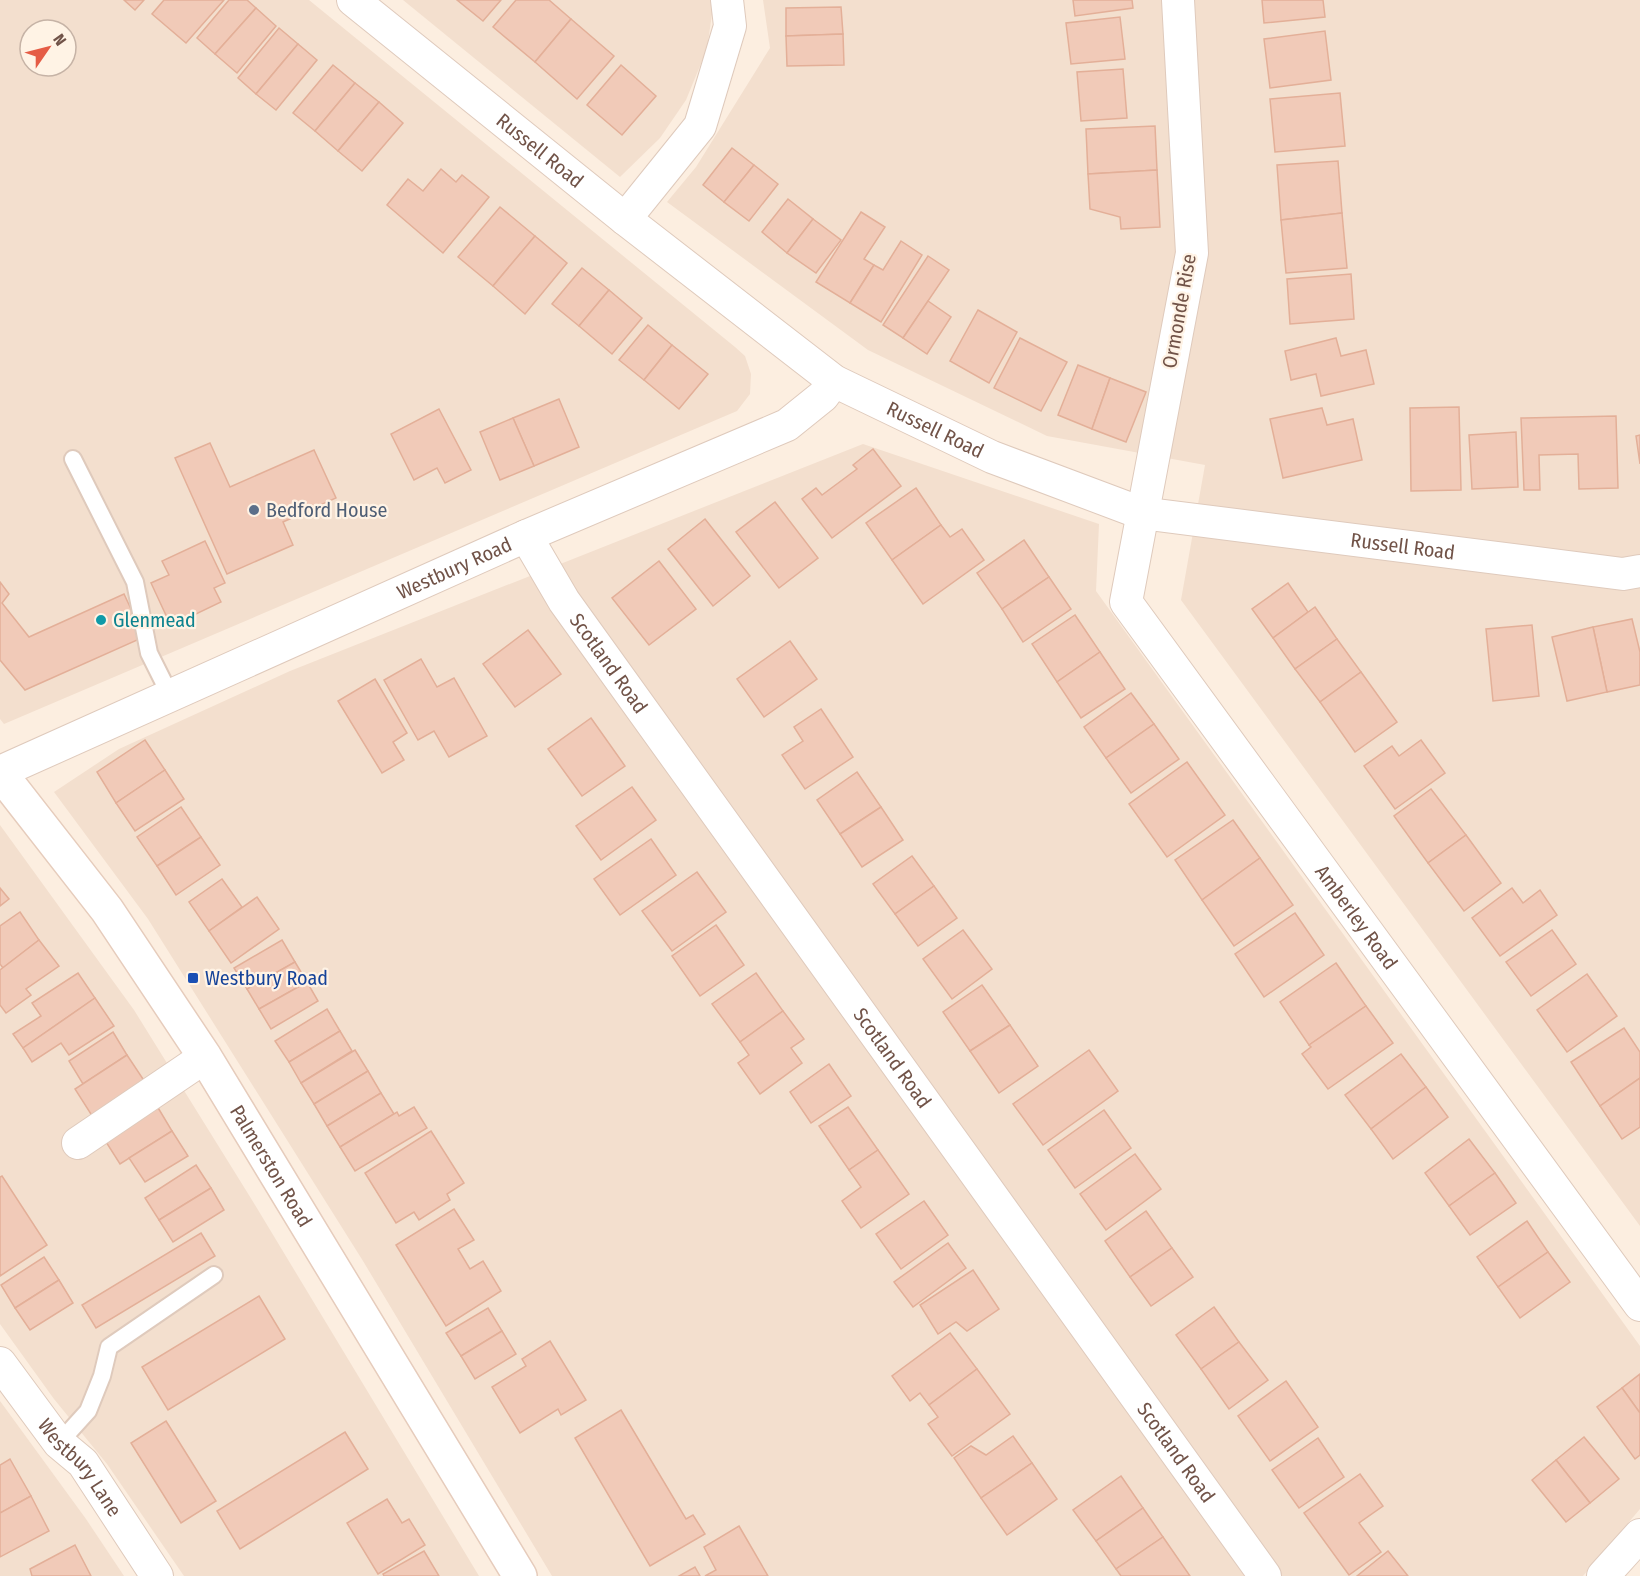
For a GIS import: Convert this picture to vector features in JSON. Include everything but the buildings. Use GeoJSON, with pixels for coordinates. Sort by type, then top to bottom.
{"type":"FeatureCollection","features":[{"type":"Feature","properties":{"kind":"main road","name":"Palmerston Road"},"geometry":{"type":"LineString","coordinates":[[0,772],[107,910],[205,1057],[520,1576]]}},
{"type":"Feature","properties":{"kind":"street","name":"Russell Road"},"geometry":{"type":"LineString","coordinates":[[353,0],[625,219],[834,381],[992,457],[1141,513],[1623,574],[1640,571]]}},
{"type":"Feature","properties":{"kind":"street"},"geometry":{"type":"LineString","coordinates":[[625,219],[700,126],[730,26],[728,0]]}},
{"type":"Feature","properties":{"kind":"street","name":"Ormonde Rise"},"geometry":{"type":"LineString","coordinates":[[1141,513],[1192,253],[1178,0]]}},
{"type":"Feature","properties":{"kind":"street","name":"Westbury Road"},"geometry":{"type":"LineString","coordinates":[[0,772],[526,536],[787,426],[823,396],[834,381]]}},
{"type":"Feature","properties":{"kind":"street","name":"Amberley Road"},"geometry":{"type":"LineString","coordinates":[[1141,513],[1126,602],[1640,1305]]}},
{"type":"Feature","properties":{"kind":"street","name":"Scotland Road"},"geometry":{"type":"LineString","coordinates":[[526,536],[564,602],[1265,1576]]}},
{"type":"Feature","properties":{"kind":"street"},"geometry":{"type":"LineString","coordinates":[[78,1143],[205,1057]]}},
{"type":"Feature","properties":{"kind":"street","name":"Westbury Lane"},"geometry":{"type":"LineString","coordinates":[[0,1363],[59,1443],[83,1463],[157,1576]]}},
{"type":"Feature","properties":{"kind":"street"},"geometry":{"type":"LineString","coordinates":[[1603,1576],[1640,1535]]}},
{"type":"Feature","properties":{"kind":"lane"},"geometry":{"type":"LineString","coordinates":[[74,459],[135,582],[149,653],[170,694]]}},
{"type":"Feature","properties":{"kind":"lane"},"geometry":{"type":"LineString","coordinates":[[59,1443],[88,1411],[102,1376],[109,1347],[214,1275]]}},
{"type":"Feature","properties":{"kind":"shaded area"},"geometry":{"type":"Polygon","coordinates":[[[0,0],[309,0],[745,356],[751,374],[750,394],[737,411],[4,724],[0,719],[0,0]]]}},
{"type":"Feature","properties":{"kind":"shaded area"},"geometry":{"type":"Polygon","coordinates":[[[403,0],[712,0],[713,7],[707,49],[686,100],[660,138],[620,177],[403,0]]]}},
{"type":"Feature","properties":{"kind":"shaded area"},"geometry":{"type":"Polygon","coordinates":[[[763,0],[1640,0],[1640,1226],[1181,600],[1205,465],[1047,436],[868,350],[667,202],[696,167],[770,48],[763,0]]]}},
{"type":"Feature","properties":{"kind":"shaded area"},"geometry":{"type":"Polygon","coordinates":[[[863,444],[1099,524],[1096,591],[1640,1346],[1640,1509],[1583,1576],[552,1576],[363,1261],[148,919],[54,792],[119,749],[290,671],[863,444]]]}},
{"type":"Feature","properties":{"kind":"shaded area"},"geometry":{"type":"Polygon","coordinates":[[[0,825],[134,1010],[252,1200],[479,1576],[184,1576],[107,1464],[54,1399],[0,1324],[0,825]]]}},
{"type":"Feature","properties":{"kind":"shaded area"},"geometry":{"type":"Polygon","coordinates":[[[0,1401],[86,1519],[124,1576],[0,1576],[0,1401]]]}},
{"type":"Feature","properties":{"kind":"place","name":"Bedford House"},"geometry":{"type":"Point","coordinates":[254,510]}},
{"type":"Feature","properties":{"kind":"place","name":"Glenmead"},"geometry":{"type":"Point","coordinates":[101,620]}},
{"type":"Feature","properties":{"kind":"place","name":"Westbury Road"},"geometry":{"type":"Point","coordinates":[193,978]}}]}
